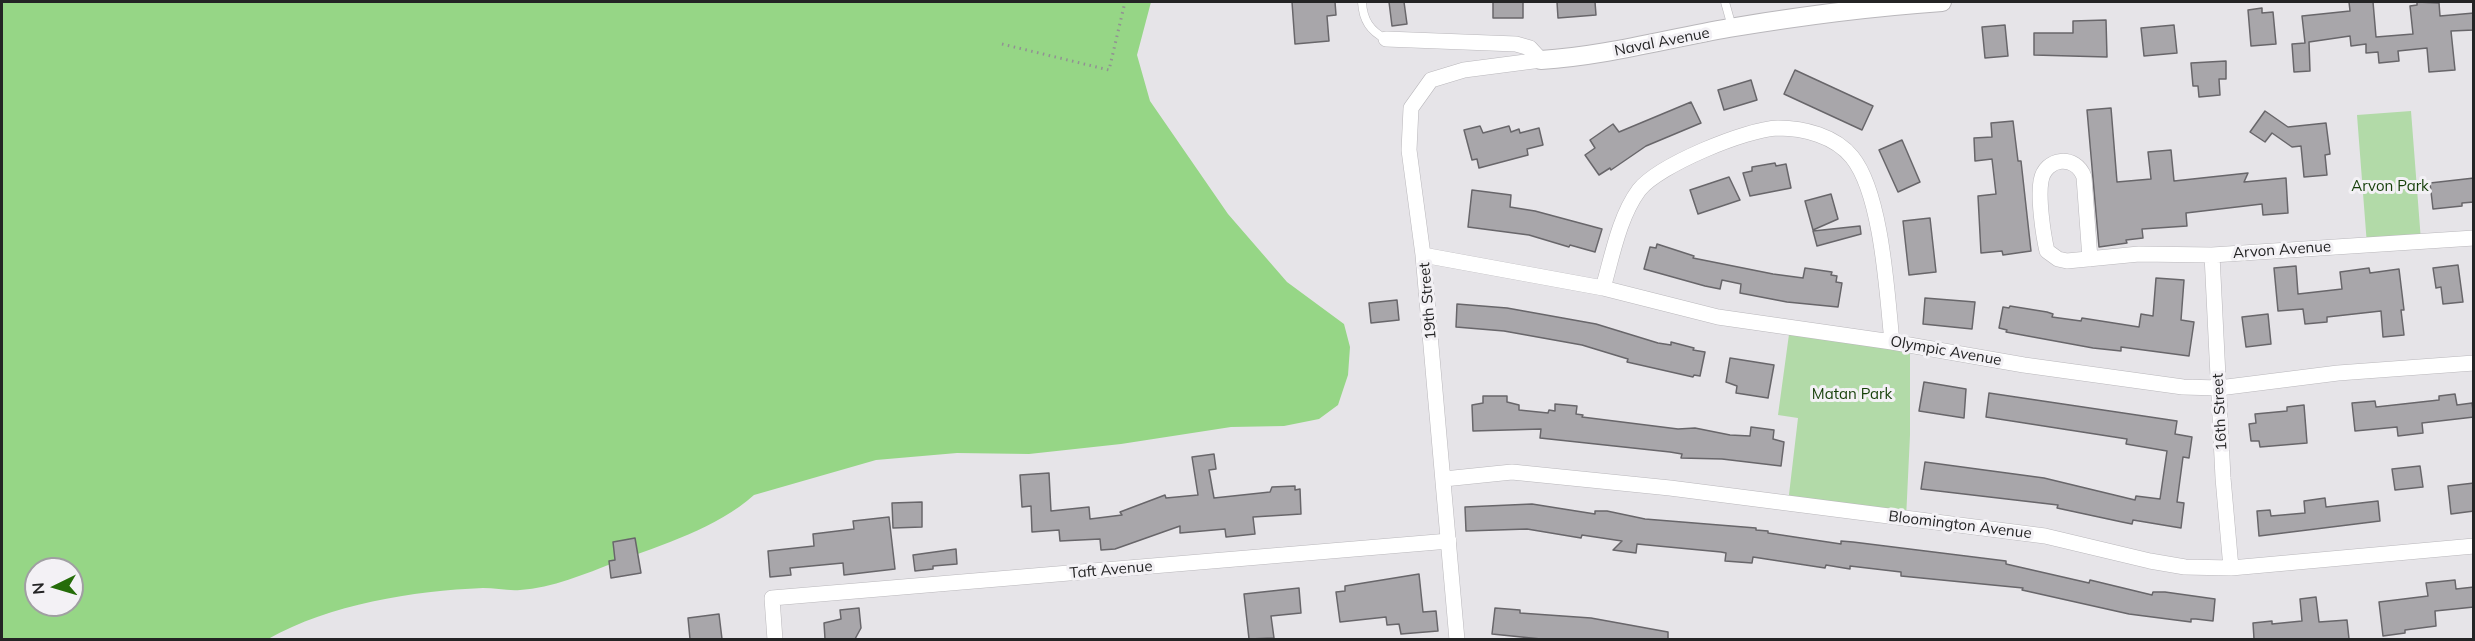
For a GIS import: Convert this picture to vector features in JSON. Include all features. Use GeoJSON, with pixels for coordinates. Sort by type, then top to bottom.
{"type":"FeatureCollection","features":[{"type":"Feature","properties":{"kind":"street","name":"Naval Avenue"},"geometry":{"type":"LineString","coordinates":[[1540,60],[1620,51],[1732,28],[1824,14],[1942,2]]}},
{"type":"Feature","properties":{"kind":"street"},"geometry":{"type":"LineString","coordinates":[[1386,39],[1516,44],[1530,48],[1540,60]]}},
{"type":"Feature","properties":{"kind":"street","name":"19th Street"},"geometry":{"type":"LineString","coordinates":[[1457,639],[1423,255],[1409,150],[1411,108],[1431,80],[1464,70],[1540,60]]}},
{"type":"Feature","properties":{"kind":"street"},"geometry":{"type":"LineString","coordinates":[[1603,288],[1628,210],[1639,190],[1646,183],[1674,164],[1737,138],[1776,128],[1795,129],[1831,139],[1853,157],[1863,177],[1881,242],[1892,342]]}},
{"type":"Feature","properties":{"kind":"street","name":"Arvon Avenue"},"geometry":{"type":"LineString","coordinates":[[2090,259],[2084,177],[2081,169],[2075,164],[2058,161],[2049,165],[2041,181],[2047,251],[2058,259],[2067,261],[2090,259],[2139,254],[2212,255],[2474,238]]}},
{"type":"Feature","properties":{"kind":"street","name":"Olympic Avenue"},"geometry":{"type":"LineString","coordinates":[[1423,255],[1603,288],[1718,317],[1892,342],[2024,365],[2183,387],[2219,388],[2338,373],[2474,363]]}},
{"type":"Feature","properties":{"kind":"street","name":"16th Street"},"geometry":{"type":"LineString","coordinates":[[2212,255],[2223,478],[2231,568]]}},
{"type":"Feature","properties":{"kind":"street","name":"Bloomington Avenue"},"geometry":{"type":"LineString","coordinates":[[1444,479],[1512,472],[1670,488],[2045,536],[2185,567],[2231,568],[2474,546]]}},
{"type":"Feature","properties":{"kind":"street","name":"Taft Avenue"},"geometry":{"type":"LineString","coordinates":[[775,639],[772,598],[1449,542]]}},
{"type":"Feature","properties":{"kind":"lane"},"geometry":{"type":"LineString","coordinates":[[1362,2],[1370,28],[1386,39]]}},
{"type":"Feature","properties":{"kind":"lane"},"geometry":{"type":"LineString","coordinates":[[1725,2],[1732,28]]}},
{"type":"Feature","properties":{"kind":"path"},"geometry":{"type":"LineString","coordinates":[[1002,44],[1109,70],[1125,2]]}},
{"type":"Feature","properties":{"kind":"green space","name":"Arvon Park"},"geometry":{"type":"Polygon","coordinates":[[[2411,111],[2421,241],[2367,245],[2357,115],[2411,111]]]}},
{"type":"Feature","properties":{"kind":"green space","name":"Matan Park"},"geometry":{"type":"Polygon","coordinates":[[[1790,327],[1910,345],[1910,435],[1906,519],[1788,503],[1798,418],[1778,415],[1790,327]]]}},
{"type":"Feature","properties":{"kind":"shaded area"},"geometry":{"type":"Polygon","coordinates":[[[2,2],[1151,2],[1137,55],[1150,101],[1228,214],[1287,282],[1344,324],[1350,347],[1348,375],[1338,405],[1319,419],[1284,426],[1231,427],[1121,444],[1029,454],[957,453],[876,460],[754,495],[739,507],[706,526],[580,576],[532,589],[483,588],[401,596],[345,608],[292,627],[268,639],[2,639],[2,2]]]}},
{"type":"Feature","properties":{"kind":"building"},"geometry":{"type":"Polygon","coordinates":[[[1292,2],[1335,2],[1336,15],[1327,16],[1329,41],[1295,44],[1292,2]]]}},
{"type":"Feature","properties":{"kind":"building"},"geometry":{"type":"Polygon","coordinates":[[[1389,2],[1404,2],[1407,24],[1392,26],[1389,2]]]}},
{"type":"Feature","properties":{"kind":"building"},"geometry":{"type":"Polygon","coordinates":[[[1493,2],[1523,2],[1523,18],[1493,18],[1493,2]]]}},
{"type":"Feature","properties":{"kind":"building"},"geometry":{"type":"Polygon","coordinates":[[[1557,2],[1595,2],[1596,15],[1558,18],[1557,2]]]}},
{"type":"Feature","properties":{"kind":"building"},"geometry":{"type":"Polygon","coordinates":[[[2349,2],[2373,2],[2376,37],[2413,34],[2410,6],[2417,5],[2417,2],[2439,3],[2440,16],[2474,13],[2474,30],[2451,31],[2455,70],[2429,72],[2427,48],[2398,51],[2399,61],[2379,63],[2378,52],[2366,53],[2366,44],[2351,46],[2350,36],[2309,42],[2310,71],[2294,72],[2292,44],[2305,43],[2302,16],[2350,11],[2349,2]]]}},
{"type":"Feature","properties":{"kind":"building"},"geometry":{"type":"Polygon","coordinates":[[[2262,8],[2262,13],[2273,12],[2276,44],[2251,46],[2248,10],[2262,8]]]}},
{"type":"Feature","properties":{"kind":"building"},"geometry":{"type":"Polygon","coordinates":[[[2106,20],[2107,57],[2034,55],[2034,33],[2073,33],[2073,21],[2106,20]]]}},
{"type":"Feature","properties":{"kind":"building"},"geometry":{"type":"Polygon","coordinates":[[[2005,25],[2008,56],[1985,58],[1982,27],[2005,25]]]}},
{"type":"Feature","properties":{"kind":"building"},"geometry":{"type":"Polygon","coordinates":[[[2174,25],[2177,53],[2144,56],[2141,28],[2174,25]]]}},
{"type":"Feature","properties":{"kind":"building"},"geometry":{"type":"Polygon","coordinates":[[[2226,61],[2226,79],[2219,79],[2220,95],[2199,97],[2198,86],[2193,86],[2191,63],[2226,61]]]}},
{"type":"Feature","properties":{"kind":"building"},"geometry":{"type":"Polygon","coordinates":[[[1795,70],[1873,106],[1862,130],[1784,94],[1795,70]]]}},
{"type":"Feature","properties":{"kind":"building"},"geometry":{"type":"Polygon","coordinates":[[[1751,80],[1757,100],[1724,110],[1718,90],[1751,80]]]}},
{"type":"Feature","properties":{"kind":"building"},"geometry":{"type":"Polygon","coordinates":[[[1691,102],[1701,123],[1646,146],[1611,170],[1610,168],[1599,175],[1585,155],[1595,148],[1590,140],[1613,124],[1619,132],[1691,102]]]}},
{"type":"Feature","properties":{"kind":"building"},"geometry":{"type":"Polygon","coordinates":[[[2111,108],[2117,182],[2151,179],[2148,152],[2171,150],[2174,181],[2248,173],[2244,182],[2286,178],[2288,213],[2263,215],[2262,204],[2186,213],[2187,226],[2142,229],[2143,238],[2099,247],[2087,110],[2111,108]]]}},
{"type":"Feature","properties":{"kind":"building"},"geometry":{"type":"Polygon","coordinates":[[[2265,111],[2288,127],[2326,123],[2330,154],[2325,155],[2327,175],[2304,177],[2301,146],[2292,147],[2272,133],[2265,142],[2250,132],[2265,111]]]}},
{"type":"Feature","properties":{"kind":"building"},"geometry":{"type":"Polygon","coordinates":[[[2013,121],[2018,161],[2021,161],[2031,251],[2003,255],[2002,251],[1981,253],[1978,196],[1996,194],[1992,159],[1975,161],[1974,138],[1992,137],[1991,123],[2013,121]]]}},
{"type":"Feature","properties":{"kind":"building"},"geometry":{"type":"Polygon","coordinates":[[[1480,126],[1483,133],[1509,126],[1511,132],[1519,129],[1520,133],[1539,128],[1543,145],[1527,149],[1528,155],[1479,168],[1477,159],[1472,160],[1464,130],[1480,126]]]}},
{"type":"Feature","properties":{"kind":"building"},"geometry":{"type":"Polygon","coordinates":[[[1902,140],[1920,182],[1898,192],[1879,150],[1902,140]]]}},
{"type":"Feature","properties":{"kind":"building"},"geometry":{"type":"Polygon","coordinates":[[[1775,163],[1776,166],[1786,164],[1791,188],[1750,196],[1743,173],[1752,171],[1752,167],[1775,163]]]}},
{"type":"Feature","properties":{"kind":"building"},"geometry":{"type":"Polygon","coordinates":[[[1729,177],[1740,200],[1698,214],[1690,190],[1729,177]]]}},
{"type":"Feature","properties":{"kind":"building"},"geometry":{"type":"Polygon","coordinates":[[[2474,178],[2474,202],[2462,203],[2462,206],[2433,209],[2430,183],[2474,178]]]}},
{"type":"Feature","properties":{"kind":"building"},"geometry":{"type":"Polygon","coordinates":[[[1472,190],[1511,195],[1510,207],[1535,211],[1602,229],[1595,252],[1529,235],[1468,227],[1472,190]]]}},
{"type":"Feature","properties":{"kind":"building"},"geometry":{"type":"Polygon","coordinates":[[[1831,194],[1838,219],[1813,230],[1805,201],[1831,194]]]}},
{"type":"Feature","properties":{"kind":"building"},"geometry":{"type":"Polygon","coordinates":[[[1930,218],[1936,272],[1909,275],[1903,221],[1930,218]]]}},
{"type":"Feature","properties":{"kind":"building"},"geometry":{"type":"Polygon","coordinates":[[[1860,226],[1861,234],[1817,246],[1813,231],[1860,226]]]}},
{"type":"Feature","properties":{"kind":"building"},"geometry":{"type":"Polygon","coordinates":[[[1657,244],[1694,256],[1693,258],[1773,274],[1803,278],[1805,268],[1832,272],[1831,275],[1837,276],[1836,282],[1842,283],[1838,307],[1787,302],[1740,293],[1741,284],[1722,280],[1720,289],[1644,269],[1650,247],[1656,248],[1657,244]]]}},
{"type":"Feature","properties":{"kind":"building"},"geometry":{"type":"Polygon","coordinates":[[[2458,265],[2463,302],[2443,304],[2441,287],[2436,288],[2433,268],[2458,265]]]}},
{"type":"Feature","properties":{"kind":"building"},"geometry":{"type":"Polygon","coordinates":[[[2296,266],[2298,294],[2342,289],[2340,272],[2369,268],[2370,273],[2399,269],[2404,310],[2401,310],[2404,335],[2383,337],[2381,311],[2327,317],[2327,322],[2305,324],[2303,309],[2278,311],[2274,268],[2296,266]]]}},
{"type":"Feature","properties":{"kind":"building"},"geometry":{"type":"Polygon","coordinates":[[[2156,278],[2184,280],[2181,320],[2194,322],[2189,356],[2121,347],[2121,351],[2093,348],[2006,332],[2007,330],[1999,328],[2003,307],[2009,308],[2010,306],[2047,312],[2053,314],[2052,317],[2081,321],[2082,318],[2139,327],[2141,314],[2153,316],[2156,278]]]}},
{"type":"Feature","properties":{"kind":"building"},"geometry":{"type":"Polygon","coordinates":[[[1925,298],[1975,302],[1972,329],[1923,324],[1925,298]]]}},
{"type":"Feature","properties":{"kind":"building"},"geometry":{"type":"Polygon","coordinates":[[[1397,300],[1399,320],[1371,323],[1369,303],[1397,300]]]}},
{"type":"Feature","properties":{"kind":"building"},"geometry":{"type":"Polygon","coordinates":[[[1457,304],[1507,308],[1596,324],[1658,343],[1671,345],[1671,342],[1694,348],[1693,350],[1705,352],[1700,376],[1694,375],[1693,377],[1627,362],[1628,359],[1582,345],[1504,331],[1456,327],[1457,304]]]}},
{"type":"Feature","properties":{"kind":"building"},"geometry":{"type":"Polygon","coordinates":[[[2268,314],[2271,344],[2246,347],[2242,317],[2268,314]]]}},
{"type":"Feature","properties":{"kind":"building"},"geometry":{"type":"Polygon","coordinates":[[[1730,358],[1774,365],[1768,398],[1736,393],[1737,386],[1726,382],[1730,358]]]}},
{"type":"Feature","properties":{"kind":"building"},"geometry":{"type":"Polygon","coordinates":[[[1924,382],[1966,389],[1964,418],[1919,411],[1924,382]]]}},
{"type":"Feature","properties":{"kind":"building"},"geometry":{"type":"Polygon","coordinates":[[[1989,393],[2177,421],[2175,434],[2192,437],[2189,458],[2183,457],[2177,502],[2184,503],[2181,528],[2133,520],[2132,524],[2057,508],[2058,505],[1921,489],[1925,462],[2044,478],[2135,500],[2136,496],[2160,499],[2167,451],[2126,444],[2127,439],[1986,417],[1989,393]]]}},
{"type":"Feature","properties":{"kind":"building"},"geometry":{"type":"Polygon","coordinates":[[[2455,394],[2457,405],[2472,403],[2474,417],[2422,423],[2423,433],[2398,436],[2397,427],[2355,431],[2352,403],[2375,401],[2376,407],[2439,400],[2439,396],[2455,394]]]}},
{"type":"Feature","properties":{"kind":"building"},"geometry":{"type":"Polygon","coordinates":[[[1483,396],[1507,396],[1507,402],[1519,405],[1519,410],[1548,413],[1549,410],[1555,411],[1555,404],[1577,406],[1576,414],[1583,415],[1582,417],[1678,429],[1695,428],[1730,435],[1750,436],[1751,427],[1774,430],[1773,439],[1784,442],[1781,466],[1722,459],[1681,458],[1682,454],[1670,452],[1540,438],[1541,429],[1473,431],[1472,405],[1483,403],[1483,396]]]}},
{"type":"Feature","properties":{"kind":"building"},"geometry":{"type":"Polygon","coordinates":[[[2304,405],[2307,443],[2260,447],[2259,441],[2251,441],[2249,424],[2256,423],[2255,414],[2287,411],[2287,407],[2304,405]]]}},
{"type":"Feature","properties":{"kind":"building"},"geometry":{"type":"Polygon","coordinates":[[[1214,454],[1216,469],[1209,470],[1214,498],[1270,492],[1272,487],[1295,486],[1295,490],[1300,489],[1301,514],[1253,517],[1255,534],[1226,537],[1225,529],[1180,533],[1180,526],[1115,549],[1101,550],[1100,539],[1060,541],[1059,530],[1032,532],[1031,506],[1022,507],[1020,475],[1049,473],[1051,511],[1089,507],[1090,519],[1122,515],[1120,512],[1165,495],[1166,498],[1198,495],[1192,457],[1214,454]]]}},
{"type":"Feature","properties":{"kind":"building"},"geometry":{"type":"Polygon","coordinates":[[[2420,466],[2423,487],[2395,490],[2392,469],[2420,466]]]}},
{"type":"Feature","properties":{"kind":"building"},"geometry":{"type":"Polygon","coordinates":[[[2474,483],[2474,511],[2451,514],[2448,486],[2474,483]]]}},
{"type":"Feature","properties":{"kind":"building"},"geometry":{"type":"Polygon","coordinates":[[[2325,498],[2326,507],[2378,501],[2380,521],[2259,536],[2257,511],[2270,510],[2271,516],[2305,513],[2304,501],[2325,498]]]}},
{"type":"Feature","properties":{"kind":"building"},"geometry":{"type":"Polygon","coordinates":[[[922,502],[922,527],[893,528],[892,503],[922,502]]]}},
{"type":"Feature","properties":{"kind":"building"},"geometry":{"type":"Polygon","coordinates":[[[1532,504],[1595,514],[1595,511],[1607,511],[1645,519],[1756,528],[1756,530],[1768,531],[1768,533],[1841,544],[1841,541],[1853,542],[2006,561],[2006,564],[2152,595],[2153,592],[2165,592],[2215,599],[2213,621],[2191,619],[2191,622],[2129,614],[2022,590],[2023,588],[1901,576],[1901,572],[1850,566],[1850,569],[1826,565],[1825,568],[1753,557],[1752,563],[1725,561],[1726,553],[1721,552],[1637,544],[1636,553],[1613,550],[1622,541],[1582,535],[1581,538],[1527,529],[1466,531],[1465,507],[1532,504]]]}},
{"type":"Feature","properties":{"kind":"building"},"geometry":{"type":"Polygon","coordinates":[[[889,517],[895,569],[844,575],[843,563],[790,568],[791,575],[770,577],[768,551],[814,546],[813,534],[854,529],[853,521],[889,517]]]}},
{"type":"Feature","properties":{"kind":"building"},"geometry":{"type":"Polygon","coordinates":[[[635,538],[641,573],[611,578],[609,561],[615,560],[613,542],[635,538]]]}},
{"type":"Feature","properties":{"kind":"building"},"geometry":{"type":"Polygon","coordinates":[[[956,549],[957,564],[933,566],[933,569],[915,571],[913,555],[956,549]]]}},
{"type":"Feature","properties":{"kind":"building"},"geometry":{"type":"Polygon","coordinates":[[[1419,574],[1423,612],[1436,611],[1438,631],[1401,634],[1399,624],[1387,625],[1386,617],[1340,622],[1336,592],[1345,591],[1345,586],[1419,574]]]}},
{"type":"Feature","properties":{"kind":"building"},"geometry":{"type":"Polygon","coordinates":[[[2455,580],[2456,589],[2474,587],[2474,607],[2435,611],[2436,626],[2405,630],[2405,633],[2383,636],[2379,602],[2428,596],[2426,583],[2455,580]]]}},
{"type":"Feature","properties":{"kind":"building"},"geometry":{"type":"Polygon","coordinates":[[[1299,588],[1301,613],[1271,616],[1274,638],[1249,639],[1244,594],[1299,588]]]}},
{"type":"Feature","properties":{"kind":"building"},"geometry":{"type":"Polygon","coordinates":[[[2316,597],[2319,622],[2347,620],[2349,639],[2254,639],[2253,623],[2302,621],[2300,599],[2316,597]]]}},
{"type":"Feature","properties":{"kind":"building"},"geometry":{"type":"Polygon","coordinates":[[[859,608],[861,628],[855,639],[825,639],[824,623],[841,619],[840,610],[859,608]]]}},
{"type":"Feature","properties":{"kind":"building"},"geometry":{"type":"Polygon","coordinates":[[[1495,608],[1520,610],[1520,613],[1591,618],[1668,632],[1668,639],[1541,639],[1492,634],[1495,608]]]}},
{"type":"Feature","properties":{"kind":"building"},"geometry":{"type":"Polygon","coordinates":[[[719,614],[722,639],[690,639],[688,618],[719,614]]]}}]}
